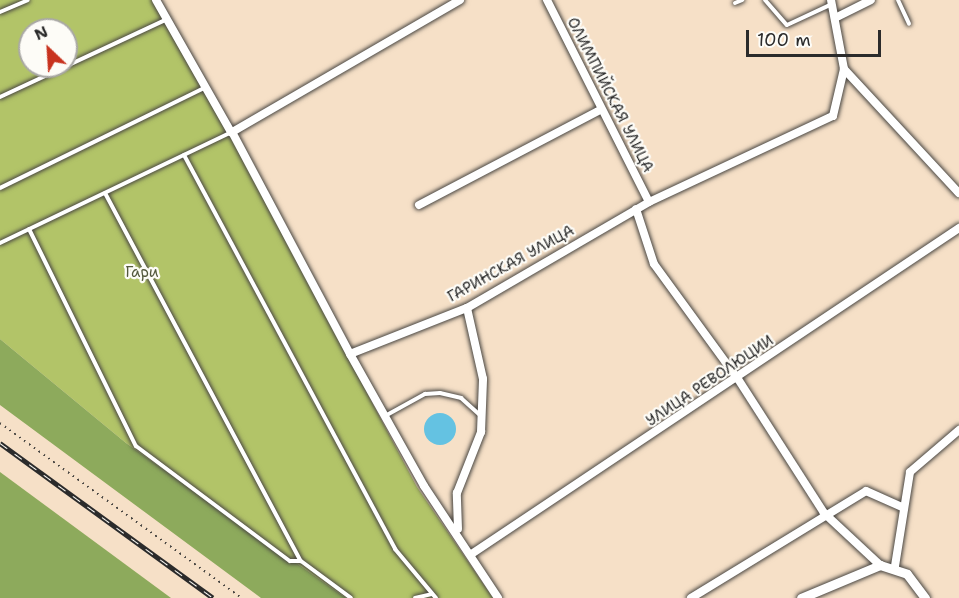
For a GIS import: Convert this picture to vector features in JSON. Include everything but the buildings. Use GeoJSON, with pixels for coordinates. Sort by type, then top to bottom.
{"type":"FeatureCollection","features":[{"type":"Feature","properties":{"kind":"street"},"geometry":{"type":"LineString","coordinates":[[156,0],[204,88],[232,132],[384,417],[473,554],[498,598]]}},
{"type":"Feature","properties":{"kind":"street"},"geometry":{"type":"LineString","coordinates":[[232,132],[460,0]]}},
{"type":"Feature","properties":{"kind":"street","name":"ОЛИМПИЙСКАЯ УЛИЦА"},"geometry":{"type":"LineString","coordinates":[[547,0],[600,110],[649,202]]}},
{"type":"Feature","properties":{"kind":"street"},"geometry":{"type":"LineString","coordinates":[[835,18],[871,0]]}},
{"type":"Feature","properties":{"kind":"street"},"geometry":{"type":"LineString","coordinates":[[832,2],[844,69],[959,193]]}},
{"type":"Feature","properties":{"kind":"street","name":"ГАРИНСКАЯ УЛИЦА"},"geometry":{"type":"LineString","coordinates":[[350,354],[467,308],[649,202],[832,116],[844,69]]}},
{"type":"Feature","properties":{"kind":"street"},"geometry":{"type":"LineString","coordinates":[[419,205],[600,110]]}},
{"type":"Feature","properties":{"kind":"street"},"geometry":{"type":"LineString","coordinates":[[636,209],[654,264],[738,379],[829,518],[880,566]]}},
{"type":"Feature","properties":{"kind":"street","name":"УЛИЦА РЕВОЛЮЦИИ"},"geometry":{"type":"LineString","coordinates":[[473,554],[738,379],[959,228]]}},
{"type":"Feature","properties":{"kind":"street"},"geometry":{"type":"LineString","coordinates":[[459,534],[457,493],[476,449],[483,379],[467,308]]}},
{"type":"Feature","properties":{"kind":"street"},"geometry":{"type":"LineString","coordinates":[[895,566],[909,472],[959,430]]}},
{"type":"Feature","properties":{"kind":"street"},"geometry":{"type":"LineString","coordinates":[[691,598],[829,518],[866,491],[902,507]]}},
{"type":"Feature","properties":{"kind":"street"},"geometry":{"type":"LineString","coordinates":[[801,598],[880,566],[895,566],[925,598]]}},
{"type":"Feature","properties":{"kind":"lane"},"geometry":{"type":"LineString","coordinates":[[0,12],[28,0]]}},
{"type":"Feature","properties":{"kind":"lane"},"geometry":{"type":"LineString","coordinates":[[735,3],[742,0]]}},
{"type":"Feature","properties":{"kind":"lane"},"geometry":{"type":"LineString","coordinates":[[765,0],[787,25],[832,2]]}},
{"type":"Feature","properties":{"kind":"lane"},"geometry":{"type":"LineString","coordinates":[[898,0],[909,24]]}},
{"type":"Feature","properties":{"kind":"lane"},"geometry":{"type":"LineString","coordinates":[[0,97],[166,19]]}},
{"type":"Feature","properties":{"kind":"lane"},"geometry":{"type":"LineString","coordinates":[[0,188],[204,88]]}},
{"type":"Feature","properties":{"kind":"lane"},"geometry":{"type":"LineString","coordinates":[[0,243],[232,132]]}},
{"type":"Feature","properties":{"kind":"lane"},"geometry":{"type":"LineString","coordinates":[[184,155],[395,549],[434,596]]}},
{"type":"Feature","properties":{"kind":"lane"},"geometry":{"type":"LineString","coordinates":[[105,193],[300,561],[351,598]]}},
{"type":"Feature","properties":{"kind":"lane"},"geometry":{"type":"LineString","coordinates":[[29,229],[136,447],[290,561],[300,561]]}},
{"type":"Feature","properties":{"kind":"lane"},"geometry":{"type":"LineString","coordinates":[[384,417],[410,401],[440,393],[460,398],[480,415]]}},
{"type":"Feature","properties":{"kind":"lane"},"geometry":{"type":"LineString","coordinates":[[415,598],[434,596]]}},
{"type":"Feature","properties":{"kind":"path"},"geometry":{"type":"LineString","coordinates":[[0,423],[242,598]]}},
{"type":"Feature","properties":{"kind":"green space","name":"Гари"},"geometry":{"type":"Polygon","coordinates":[[[0,0],[158,0],[417,487],[493,598],[346,598],[126,443],[0,339],[0,0]]]}},
{"type":"Feature","properties":{"kind":"green space"},"geometry":{"type":"Polygon","coordinates":[[[0,339],[126,443],[346,598],[261,598],[0,405],[0,339]]]}},
{"type":"Feature","properties":{"kind":"green space"},"geometry":{"type":"Polygon","coordinates":[[[0,472],[171,598],[0,598],[0,472]]]}},
{"type":"Feature","properties":{"kind":"water"},"geometry":{"type":"Polygon","coordinates":[[[440,413],[451,418],[456,429],[451,440],[440,445],[429,440],[424,429],[429,418],[440,413]]]}},
{"type":"Feature","properties":{"kind":"railway"},"geometry":{"type":"LineString","coordinates":[[0,443],[213,598]]}}]}
